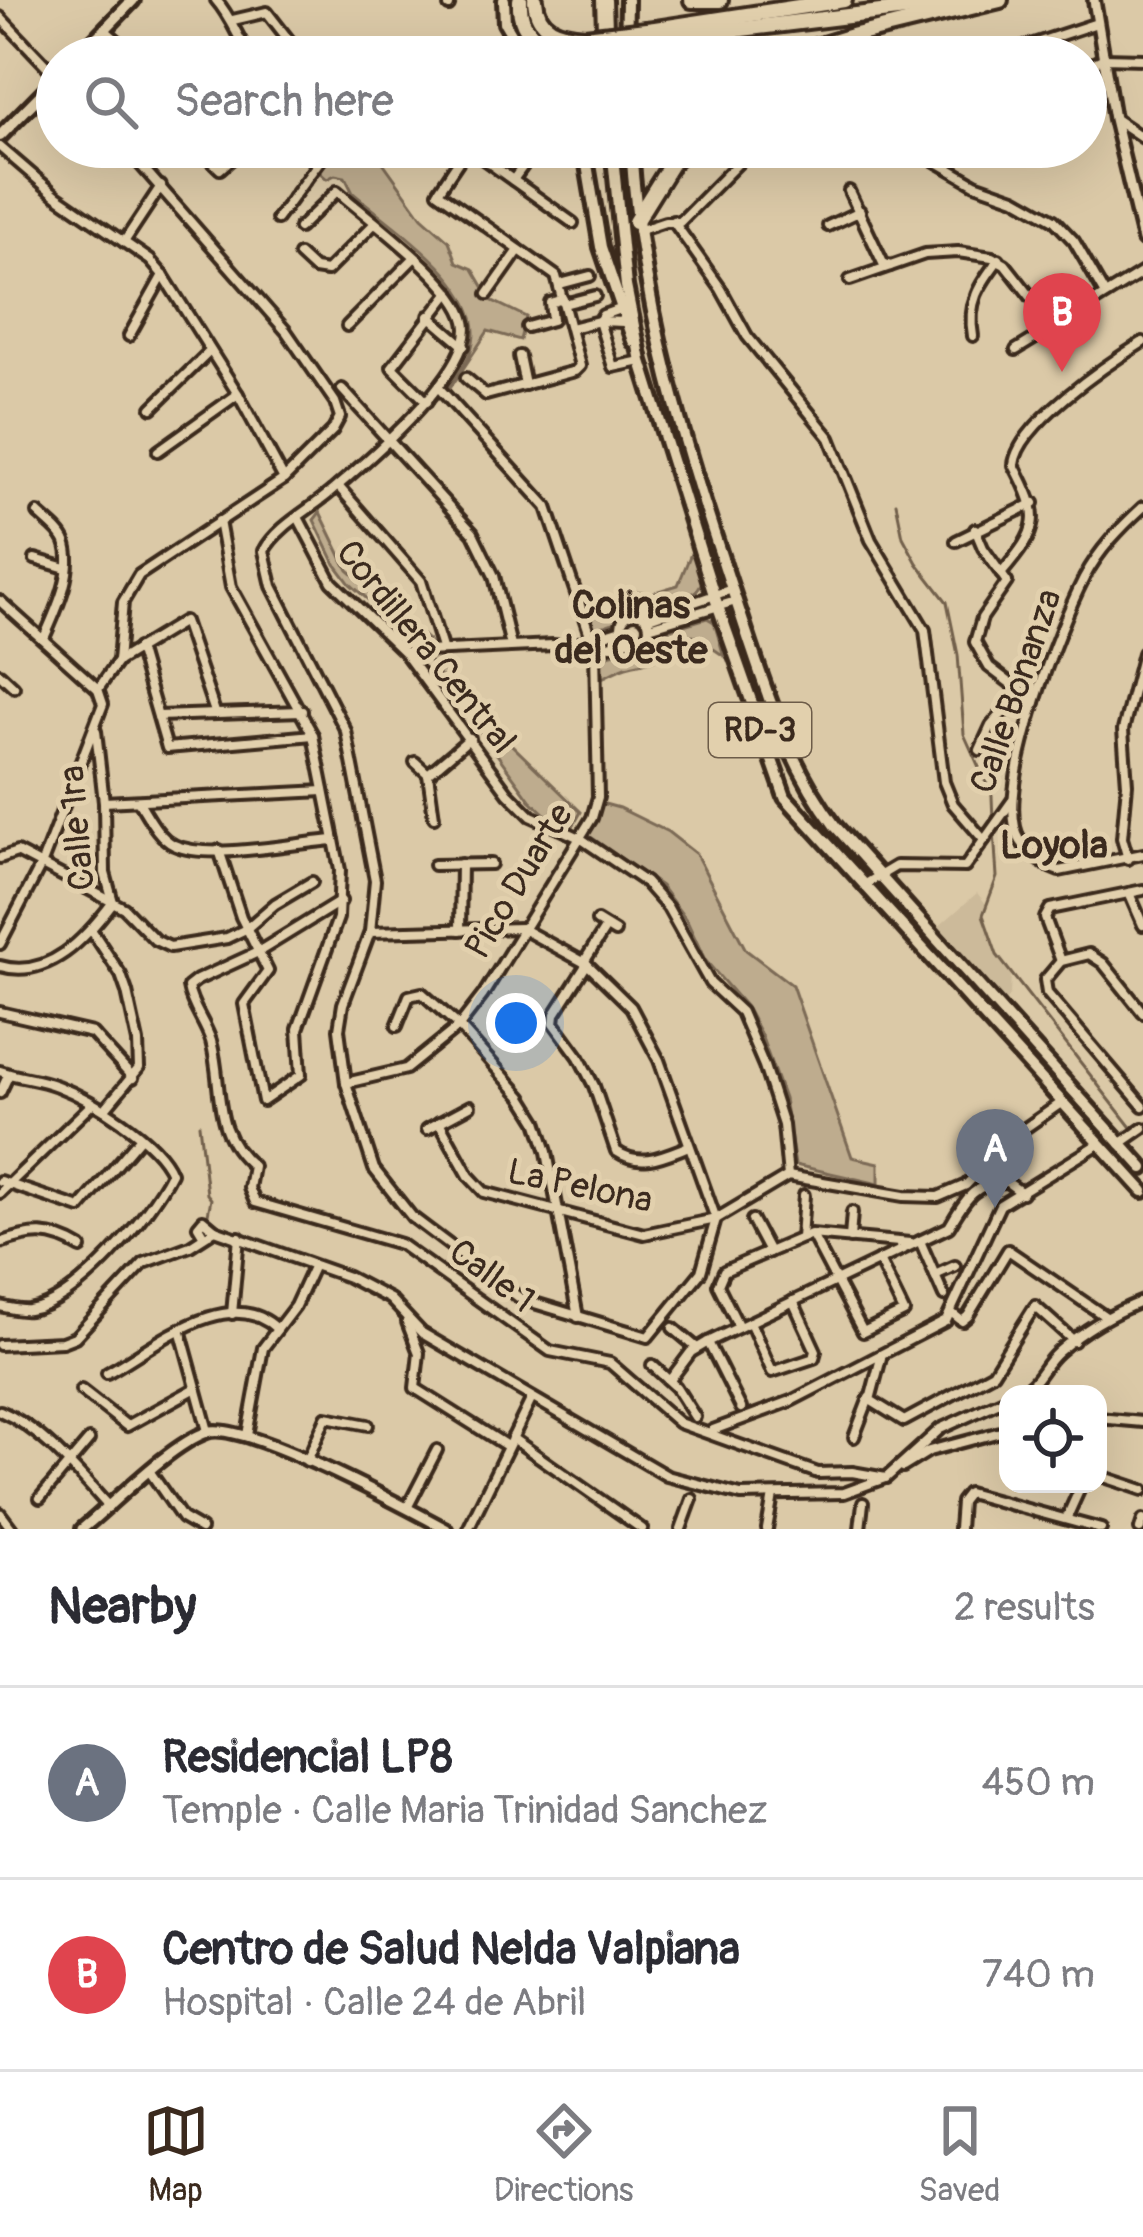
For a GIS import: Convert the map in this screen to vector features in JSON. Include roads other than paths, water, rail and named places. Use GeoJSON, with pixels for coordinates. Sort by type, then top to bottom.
{"type":"FeatureCollection","features":[{"type":"Feature","properties":{"kind":"highway"},"geometry":{"type":"LineString","coordinates":[[520,0],[524,28],[532,36]]}},
{"type":"Feature","properties":{"kind":"highway"},"geometry":{"type":"LineString","coordinates":[[535,0],[537,17],[561,36]]}},
{"type":"Feature","properties":{"kind":"highway"},"geometry":{"type":"LineString","coordinates":[[604,0],[605,36]]}},
{"type":"Feature","properties":{"kind":"highway"},"geometry":{"type":"LineString","coordinates":[[692,0],[720,0]]}},
{"type":"Feature","properties":{"kind":"highway"},"geometry":{"type":"LineString","coordinates":[[638,36],[844,0]]}},
{"type":"Feature","properties":{"kind":"highway"},"geometry":{"type":"LineString","coordinates":[[653,34],[682,36],[979,0]]}},
{"type":"Feature","properties":{"kind":"highway"},"geometry":{"type":"LineString","coordinates":[[849,36],[1000,0]]}},
{"type":"Feature","properties":{"kind":"highway"},"geometry":{"type":"LineString","coordinates":[[636,227],[669,168]]}},
{"type":"Feature","properties":{"kind":"main road"},"geometry":{"type":"LineString","coordinates":[[99,36],[134,0]]}},
{"type":"Feature","properties":{"kind":"main road"},"geometry":{"type":"LineString","coordinates":[[504,0],[505,23],[513,36]]}},
{"type":"Feature","properties":{"kind":"main road"},"geometry":{"type":"LineString","coordinates":[[626,36],[627,0]]}},
{"type":"Feature","properties":{"kind":"main road"},"geometry":{"type":"LineString","coordinates":[[0,136],[36,99]]}},
{"type":"Feature","properties":{"kind":"main road"},"geometry":{"type":"LineString","coordinates":[[587,168],[592,209],[622,315],[641,361]]}},
{"type":"Feature","properties":{"kind":"main road","name":"RD-3"},"geometry":{"type":"LineString","coordinates":[[614,168],[626,286],[641,361],[784,797],[1143,1191]]}},
{"type":"Feature","properties":{"kind":"main road","name":"RD-3"},"geometry":{"type":"LineString","coordinates":[[632,168],[636,227],[659,353],[768,699],[803,780],[835,826],[1125,1142],[1143,1168]]}},
{"type":"Feature","properties":{"kind":"main road"},"geometry":{"type":"LineString","coordinates":[[1027,1063],[1040,1052]]}},
{"type":"Feature","properties":{"kind":"street"},"geometry":{"type":"LineString","coordinates":[[217,0],[233,20],[236,36]]}},
{"type":"Feature","properties":{"kind":"street"},"geometry":{"type":"LineString","coordinates":[[1094,0],[1100,36]]}},
{"type":"Feature","properties":{"kind":"street"},"geometry":{"type":"LineString","coordinates":[[233,20],[267,11],[286,36]]}},
{"type":"Feature","properties":{"kind":"street"},"geometry":{"type":"LineString","coordinates":[[0,17],[36,56]]}},
{"type":"Feature","properties":{"kind":"street"},"geometry":{"type":"LineString","coordinates":[[1058,36],[1097,23]]}},
{"type":"Feature","properties":{"kind":"street"},"geometry":{"type":"LineString","coordinates":[[105,30],[112,36]]}},
{"type":"Feature","properties":{"kind":"street"},"geometry":{"type":"LineString","coordinates":[[1107,58],[1143,59]]}},
{"type":"Feature","properties":{"kind":"street"},"geometry":{"type":"LineString","coordinates":[[1107,76],[1143,240]]}},
{"type":"Feature","properties":{"kind":"street"},"geometry":{"type":"LineString","coordinates":[[1114,118],[1143,138]]}},
{"type":"Feature","properties":{"kind":"street"},"geometry":{"type":"LineString","coordinates":[[1132,130],[1143,126]]}},
{"type":"Feature","properties":{"kind":"street"},"geometry":{"type":"LineString","coordinates":[[0,147],[57,196],[163,274],[284,479]]}},
{"type":"Feature","properties":{"kind":"street"},"geometry":{"type":"LineString","coordinates":[[118,661],[122,602],[132,583],[147,567],[284,479],[333,430],[339,409],[286,331],[144,168]]}},
{"type":"Feature","properties":{"kind":"street"},"geometry":{"type":"LineString","coordinates":[[277,219],[313,168]]}},
{"type":"Feature","properties":{"kind":"street"},"geometry":{"type":"LineString","coordinates":[[454,168],[438,192],[556,276],[579,369],[483,396],[466,378]]}},
{"type":"Feature","properties":{"kind":"street"},"geometry":{"type":"LineString","coordinates":[[497,168],[573,223]]}},
{"type":"Feature","properties":{"kind":"street"},"geometry":{"type":"LineString","coordinates":[[513,180],[522,168]]}},
{"type":"Feature","properties":{"kind":"street"},"geometry":{"type":"LineString","coordinates":[[636,227],[680,222],[734,168]]}},
{"type":"Feature","properties":{"kind":"street"},"geometry":{"type":"LineString","coordinates":[[947,168],[1054,220],[1074,241],[1104,293]]}},
{"type":"Feature","properties":{"kind":"street"},"geometry":{"type":"LineString","coordinates":[[124,242],[161,186]]}},
{"type":"Feature","properties":{"kind":"street"},"geometry":{"type":"LineString","coordinates":[[299,228],[337,190],[450,292],[464,315],[464,346],[427,402],[338,487],[269,542],[264,561],[272,586],[346,731],[375,880],[370,932],[339,1029],[346,1082],[374,1169],[399,1204],[521,1299],[648,1337],[701,1272],[716,1220],[659,1060],[631,1007],[585,963],[521,928],[370,932]]}},
{"type":"Feature","properties":{"kind":"street"},"geometry":{"type":"LineString","coordinates":[[849,191],[884,263],[890,266]]}},
{"type":"Feature","properties":{"kind":"street"},"geometry":{"type":"LineString","coordinates":[[828,226],[860,211]]}},
{"type":"Feature","properties":{"kind":"street"},"geometry":{"type":"LineString","coordinates":[[673,221],[747,336],[830,438],[872,540],[917,611],[925,630],[944,782],[953,804],[984,840]]}},
{"type":"Feature","properties":{"kind":"street"},"geometry":{"type":"LineString","coordinates":[[299,255],[314,269],[327,271],[374,224]]}},
{"type":"Feature","properties":{"kind":"street"},"geometry":{"type":"LineString","coordinates":[[488,294],[519,250]]}},
{"type":"Feature","properties":{"kind":"street"},"geometry":{"type":"LineString","coordinates":[[850,280],[940,251],[999,259],[1053,325]]}},
{"type":"Feature","properties":{"kind":"street"},"geometry":{"type":"LineString","coordinates":[[347,326],[413,258]]}},
{"type":"Feature","properties":{"kind":"street"},"geometry":{"type":"LineString","coordinates":[[973,336],[970,319],[975,292],[999,259]]}},
{"type":"Feature","properties":{"kind":"street"},"geometry":{"type":"LineString","coordinates":[[1016,350],[1143,272]]}},
{"type":"Feature","properties":{"kind":"street"},"geometry":{"type":"LineString","coordinates":[[129,336],[163,274]]}},
{"type":"Feature","properties":{"kind":"street"},"geometry":{"type":"LineString","coordinates":[[560,284],[590,276]]}},
{"type":"Feature","properties":{"kind":"street"},"geometry":{"type":"LineString","coordinates":[[427,402],[392,367],[450,292]]}},
{"type":"Feature","properties":{"kind":"street"},"geometry":{"type":"LineString","coordinates":[[526,328],[552,320],[550,303],[595,296]]}},
{"type":"Feature","properties":{"kind":"street"},"geometry":{"type":"LineString","coordinates":[[572,328],[599,321],[603,315],[622,315]]}},
{"type":"Feature","properties":{"kind":"street"},"geometry":{"type":"LineString","coordinates":[[429,316],[464,346]]}},
{"type":"Feature","properties":{"kind":"street"},"geometry":{"type":"LineString","coordinates":[[599,321],[613,367],[641,361]]}},
{"type":"Feature","properties":{"kind":"street"},"geometry":{"type":"LineString","coordinates":[[1035,702],[989,667],[975,642],[982,618],[1025,545],[1034,502],[1014,465],[1023,438],[1079,388],[1143,342]]}},
{"type":"Feature","properties":{"kind":"street"},"geometry":{"type":"LineString","coordinates":[[152,408],[210,351]]}},
{"type":"Feature","properties":{"kind":"street"},"geometry":{"type":"LineString","coordinates":[[519,356],[525,385]]}},
{"type":"Feature","properties":{"kind":"street","name":"Pico Duarte"},"geometry":{"type":"LineString","coordinates":[[346,1082],[406,1069],[459,1026],[580,838],[598,797],[595,650],[547,507],[438,387]]}},
{"type":"Feature","properties":{"kind":"street"},"geometry":{"type":"LineString","coordinates":[[342,389],[473,532],[486,554],[511,646]]}},
{"type":"Feature","properties":{"kind":"street"},"geometry":{"type":"LineString","coordinates":[[158,451],[238,394]]}},
{"type":"Feature","properties":{"kind":"street"},"geometry":{"type":"LineString","coordinates":[[338,487],[421,581],[442,648]]}},
{"type":"Feature","properties":{"kind":"street"},"geometry":{"type":"LineString","coordinates":[[956,541],[1034,502]]}},
{"type":"Feature","properties":{"kind":"street","name":"Calle Bonanza"},"geometry":{"type":"LineString","coordinates":[[878,874],[902,865],[965,867],[1013,800],[1015,770],[1035,702],[1084,579],[1112,536],[1143,507]]}},
{"type":"Feature","properties":{"kind":"street"},"geometry":{"type":"LineString","coordinates":[[38,513],[65,541],[66,568],[59,601],[44,638]]}},
{"type":"Feature","properties":{"kind":"street","name":"Cordillera Central"},"geometry":{"type":"LineString","coordinates":[[299,519],[332,582],[404,652],[508,793],[531,816],[580,838],[645,882],[668,908],[710,983],[740,1012],[783,1126],[788,1176]]}},
{"type":"Feature","properties":{"kind":"street"},"geometry":{"type":"LineString","coordinates":[[219,520],[231,587],[313,735],[340,870],[341,901],[298,1029],[301,1075],[263,1100],[244,1009],[246,999],[268,974],[246,929],[219,850]]}},
{"type":"Feature","properties":{"kind":"street"},"geometry":{"type":"LineString","coordinates":[[975,530],[1004,578]]}},
{"type":"Feature","properties":{"kind":"street"},"geometry":{"type":"LineString","coordinates":[[34,559],[66,568]]}},
{"type":"Feature","properties":{"kind":"street"},"geometry":{"type":"LineString","coordinates":[[621,630],[624,618],[631,614],[648,623],[734,595]]}},
{"type":"Feature","properties":{"kind":"street"},"geometry":{"type":"LineString","coordinates":[[0,601],[98,689],[118,661],[185,615],[215,712]]}},
{"type":"Feature","properties":{"kind":"street"},"geometry":{"type":"LineString","coordinates":[[404,652],[511,646],[595,650],[643,639],[648,623]]}},
{"type":"Feature","properties":{"kind":"street"},"geometry":{"type":"LineString","coordinates":[[568,646],[621,630]]}},
{"type":"Feature","properties":{"kind":"street"},"geometry":{"type":"LineString","coordinates":[[621,630],[629,640]]}},
{"type":"Feature","properties":{"kind":"street"},"geometry":{"type":"LineString","coordinates":[[138,648],[164,746],[169,749],[313,735]]}},
{"type":"Feature","properties":{"kind":"street"},"geometry":{"type":"LineString","coordinates":[[1128,859],[1122,838],[1123,730],[1143,653]]}},
{"type":"Feature","properties":{"kind":"street"},"geometry":{"type":"LineString","coordinates":[[0,674],[14,687]]}},
{"type":"Feature","properties":{"kind":"street","name":"Calle 1ra"},"geometry":{"type":"LineString","coordinates":[[98,689],[104,704],[96,730],[106,873],[113,902],[92,931],[122,975],[127,992],[138,1042],[139,1068],[133,1078]]}},
{"type":"Feature","properties":{"kind":"street"},"geometry":{"type":"LineString","coordinates":[[980,750],[991,726],[1021,692]]}},
{"type":"Feature","properties":{"kind":"street"},"geometry":{"type":"LineString","coordinates":[[158,716],[303,711]]}},
{"type":"Feature","properties":{"kind":"street"},"geometry":{"type":"LineString","coordinates":[[0,944],[42,863],[96,730]]}},
{"type":"Feature","properties":{"kind":"street"},"geometry":{"type":"LineString","coordinates":[[428,774],[470,738]]}},
{"type":"Feature","properties":{"kind":"street"},"geometry":{"type":"LineString","coordinates":[[416,762],[428,774],[434,817]]}},
{"type":"Feature","properties":{"kind":"street"},"geometry":{"type":"LineString","coordinates":[[104,802],[324,791]]}},
{"type":"Feature","properties":{"kind":"street"},"geometry":{"type":"LineString","coordinates":[[1013,800],[1015,831],[1027,849],[1050,868],[1060,871],[1143,854]]}},
{"type":"Feature","properties":{"kind":"street"},"geometry":{"type":"LineString","coordinates":[[138,801],[169,842],[219,850],[334,840]]}},
{"type":"Feature","properties":{"kind":"street"},"geometry":{"type":"LineString","coordinates":[[0,858],[17,852],[42,863],[113,902],[155,940],[170,947],[208,944],[246,929],[279,901],[312,882]]}},
{"type":"Feature","properties":{"kind":"street"},"geometry":{"type":"LineString","coordinates":[[460,930],[461,864]]}},
{"type":"Feature","properties":{"kind":"street"},"geometry":{"type":"LineString","coordinates":[[434,865],[491,864]]}},
{"type":"Feature","properties":{"kind":"street"},"geometry":{"type":"LineString","coordinates":[[864,885],[878,874]]}},
{"type":"Feature","properties":{"kind":"street"},"geometry":{"type":"LineString","coordinates":[[1061,961],[1045,918],[1050,909],[1143,890]]}},
{"type":"Feature","properties":{"kind":"street"},"geometry":{"type":"LineString","coordinates":[[1130,893],[1143,925]]}},
{"type":"Feature","properties":{"kind":"street"},"geometry":{"type":"LineString","coordinates":[[258,952],[341,901]]}},
{"type":"Feature","properties":{"kind":"street"},"geometry":{"type":"LineString","coordinates":[[0,919],[11,924]]}},
{"type":"Feature","properties":{"kind":"street"},"geometry":{"type":"LineString","coordinates":[[606,926],[554,1023],[594,1086],[616,1150],[651,1161],[689,1146]]}},
{"type":"Feature","properties":{"kind":"street"},"geometry":{"type":"LineString","coordinates":[[0,966],[32,970],[92,931]]}},
{"type":"Feature","properties":{"kind":"street","name":"Calle 1"},"geometry":{"type":"LineString","coordinates":[[258,952],[197,980],[188,992],[212,1045],[214,1084],[229,1140],[253,1166],[249,1188],[255,1202],[400,1244],[550,1351],[610,1363],[679,1423],[710,1431]]}},
{"type":"Feature","properties":{"kind":"street"},"geometry":{"type":"LineString","coordinates":[[1143,1013],[1098,958],[1089,954],[1061,961],[1045,980],[1047,993],[1143,1106]]}},
{"type":"Feature","properties":{"kind":"street"},"geometry":{"type":"LineString","coordinates":[[398,1026],[404,1003],[416,993],[428,996],[522,1097],[537,1121],[578,1316]]}},
{"type":"Feature","properties":{"kind":"street"},"geometry":{"type":"LineString","coordinates":[[0,1012],[92,1033],[133,1078],[107,1107]]}},
{"type":"Feature","properties":{"kind":"street"},"geometry":{"type":"LineString","coordinates":[[0,1094],[4,1072],[55,1084],[107,1107],[158,1153],[171,1173],[149,1212],[81,1283],[33,1309],[0,1306]]}},
{"type":"Feature","properties":{"kind":"street"},"geometry":{"type":"LineString","coordinates":[[788,1176],[904,1196],[938,1197],[965,1185],[1011,1138],[1061,1103]]}},
{"type":"Feature","properties":{"kind":"street"},"geometry":{"type":"LineString","coordinates":[[3,1187],[92,1104]]}},
{"type":"Feature","properties":{"kind":"street"},"geometry":{"type":"LineString","coordinates":[[428,1129],[470,1106]]}},
{"type":"Feature","properties":{"kind":"street","name":"La Pelona"},"geometry":{"type":"LineString","coordinates":[[439,1122],[469,1177],[484,1192],[644,1234],[716,1220],[788,1176]]}},
{"type":"Feature","properties":{"kind":"street"},"geometry":{"type":"LineString","coordinates":[[1125,1142],[1142,1129]]}},
{"type":"Feature","properties":{"kind":"street"},"geometry":{"type":"LineString","coordinates":[[3,1187],[80,1208],[140,1138]]}},
{"type":"Feature","properties":{"kind":"street"},"geometry":{"type":"LineString","coordinates":[[710,1431],[791,1401],[946,1321],[1000,1204],[1099,1144]]}},
{"type":"Feature","properties":{"kind":"street"},"geometry":{"type":"LineString","coordinates":[[670,1380],[697,1348],[949,1227],[980,1185],[1007,1182],[1022,1192]]}},
{"type":"Feature","properties":{"kind":"street"},"geometry":{"type":"LineString","coordinates":[[804,1195],[806,1236],[837,1280],[863,1332],[901,1316],[904,1306],[879,1260]]}},
{"type":"Feature","properties":{"kind":"street"},"geometry":{"type":"LineString","coordinates":[[850,1238],[852,1212]]}},
{"type":"Feature","properties":{"kind":"street"},"geometry":{"type":"LineString","coordinates":[[752,1220],[769,1252]]}},
{"type":"Feature","properties":{"kind":"street"},"geometry":{"type":"LineString","coordinates":[[205,1236],[200,1221],[348,1277],[390,1299],[422,1333],[667,1476],[741,1495],[844,1493],[886,1478],[929,1451],[999,1432]]}},
{"type":"Feature","properties":{"kind":"street"},"geometry":{"type":"LineString","coordinates":[[0,1345],[75,1337],[144,1263],[190,1246],[215,1230]]}},
{"type":"Feature","properties":{"kind":"street"},"geometry":{"type":"LineString","coordinates":[[0,1243],[38,1231],[81,1248]]}},
{"type":"Feature","properties":{"kind":"street"},"geometry":{"type":"LineString","coordinates":[[739,1327],[718,1285],[724,1271],[806,1236],[917,1242]]}},
{"type":"Feature","properties":{"kind":"street"},"geometry":{"type":"LineString","coordinates":[[232,1314],[239,1237]]}},
{"type":"Feature","properties":{"kind":"street"},"geometry":{"type":"LineString","coordinates":[[917,1242],[944,1296]]}},
{"type":"Feature","properties":{"kind":"street"},"geometry":{"type":"LineString","coordinates":[[952,1313],[962,1321],[968,1316],[1008,1250],[1106,1317]]}},
{"type":"Feature","properties":{"kind":"street"},"geometry":{"type":"LineString","coordinates":[[248,1435],[262,1348],[295,1306],[313,1266]]}},
{"type":"Feature","properties":{"kind":"street"},"geometry":{"type":"LineString","coordinates":[[935,1276],[955,1266]]}},
{"type":"Feature","properties":{"kind":"street"},"geometry":{"type":"LineString","coordinates":[[750,1322],[772,1372],[814,1358],[816,1351],[794,1301]]}},
{"type":"Feature","properties":{"kind":"street"},"geometry":{"type":"LineString","coordinates":[[1034,1385],[1052,1357],[1106,1317],[1143,1301]]}},
{"type":"Feature","properties":{"kind":"street"},"geometry":{"type":"LineString","coordinates":[[869,1396],[904,1421],[993,1373],[1036,1305],[1073,1341]]}},
{"type":"Feature","properties":{"kind":"street"},"geometry":{"type":"LineString","coordinates":[[107,1373],[200,1318],[256,1316],[277,1329]]}},
{"type":"Feature","properties":{"kind":"street"},"geometry":{"type":"LineString","coordinates":[[405,1316],[418,1353],[415,1388],[510,1442],[642,1529]]}},
{"type":"Feature","properties":{"kind":"street"},"geometry":{"type":"LineString","coordinates":[[674,1328],[697,1348]]}},
{"type":"Feature","properties":{"kind":"street"},"geometry":{"type":"LineString","coordinates":[[180,1329],[208,1431]]}},
{"type":"Feature","properties":{"kind":"street"},"geometry":{"type":"LineString","coordinates":[[708,1342],[741,1408]]}},
{"type":"Feature","properties":{"kind":"street"},"geometry":{"type":"LineString","coordinates":[[854,1437],[881,1356]]}},
{"type":"Feature","properties":{"kind":"street"},"geometry":{"type":"LineString","coordinates":[[652,1365],[670,1380],[695,1418]]}},
{"type":"Feature","properties":{"kind":"street"},"geometry":{"type":"LineString","coordinates":[[81,1390],[127,1426],[196,1388]]}},
{"type":"Feature","properties":{"kind":"street"},"geometry":{"type":"LineString","coordinates":[[471,1528],[531,1400]]}},
{"type":"Feature","properties":{"kind":"street"},"geometry":{"type":"LineString","coordinates":[[886,1478],[940,1429],[999,1402]]}},
{"type":"Feature","properties":{"kind":"street"},"geometry":{"type":"LineString","coordinates":[[1,1414],[69,1464],[109,1507]]}},
{"type":"Feature","properties":{"kind":"street"},"geometry":{"type":"LineString","coordinates":[[307,1461],[326,1417],[368,1425]]}},
{"type":"Feature","properties":{"kind":"street"},"geometry":{"type":"LineString","coordinates":[[1107,1419],[1143,1422]]}},
{"type":"Feature","properties":{"kind":"street"},"geometry":{"type":"LineString","coordinates":[[82,1529],[208,1431],[248,1435],[446,1529]]}},
{"type":"Feature","properties":{"kind":"street"},"geometry":{"type":"LineString","coordinates":[[710,1431],[818,1473],[886,1478]]}},
{"type":"Feature","properties":{"kind":"street"},"geometry":{"type":"LineString","coordinates":[[40,1498],[89,1440]]}},
{"type":"Feature","properties":{"kind":"street"},"geometry":{"type":"LineString","coordinates":[[407,1508],[437,1450]]}},
{"type":"Feature","properties":{"kind":"street"},"geometry":{"type":"LineString","coordinates":[[150,1472],[182,1518],[201,1529]]}},
{"type":"Feature","properties":{"kind":"street"},"geometry":{"type":"LineString","coordinates":[[1107,1478],[1143,1490]]}},
{"type":"Feature","properties":{"kind":"street"},"geometry":{"type":"LineString","coordinates":[[959,1529],[961,1502],[968,1493],[1101,1529]]}},
{"type":"Feature","properties":{"kind":"street"},"geometry":{"type":"LineString","coordinates":[[1067,1517],[1078,1493]]}},
{"type":"Feature","properties":{"kind":"street"},"geometry":{"type":"LineString","coordinates":[[767,1529],[773,1495]]}},
{"type":"Feature","properties":{"kind":"street"},"geometry":{"type":"LineString","coordinates":[[681,1529],[692,1499]]}},
{"type":"Feature","properties":{"kind":"street"},"geometry":{"type":"LineString","coordinates":[[860,1529],[863,1503]]}},
{"type":"Feature","properties":{"kind":"street"},"geometry":{"type":"LineString","coordinates":[[0,1513],[12,1529]]}},
{"type":"Feature","properties":{"kind":"street"},"geometry":{"type":"LineString","coordinates":[[1140,1529],[1143,1520]]}},
{"type":"Feature","properties":{"kind":"waterway"},"geometry":{"type":"LineString","coordinates":[[896,503],[903,537],[947,602],[958,655],[964,734],[992,796],[993,821]]}},
{"type":"Feature","properties":{"kind":"waterway"},"geometry":{"type":"LineString","coordinates":[[994,831],[997,877],[983,915],[997,955],[1133,1130]]}},
{"type":"Feature","properties":{"kind":"waterway"},"geometry":{"type":"LineString","coordinates":[[199,1124],[211,1199],[208,1214]]}},
{"type":"Feature","properties":{"kind":"place","name":"Centro de Salud Nelda Valpiana"},"geometry":{"type":"Point","coordinates":[1062,372]}},
{"type":"Feature","properties":{"kind":"place","name":"Residencial LP8"},"geometry":{"type":"Point","coordinates":[995,1208]}},
{"type":"Feature","properties":{"kind":"district","name":"Colinas del Oeste"},"geometry":{"type":"Point","coordinates":[631,628]}},
{"type":"Feature","properties":{"kind":"district","name":"Loyola"},"geometry":{"type":"Point","coordinates":[1054,845]}}]}
